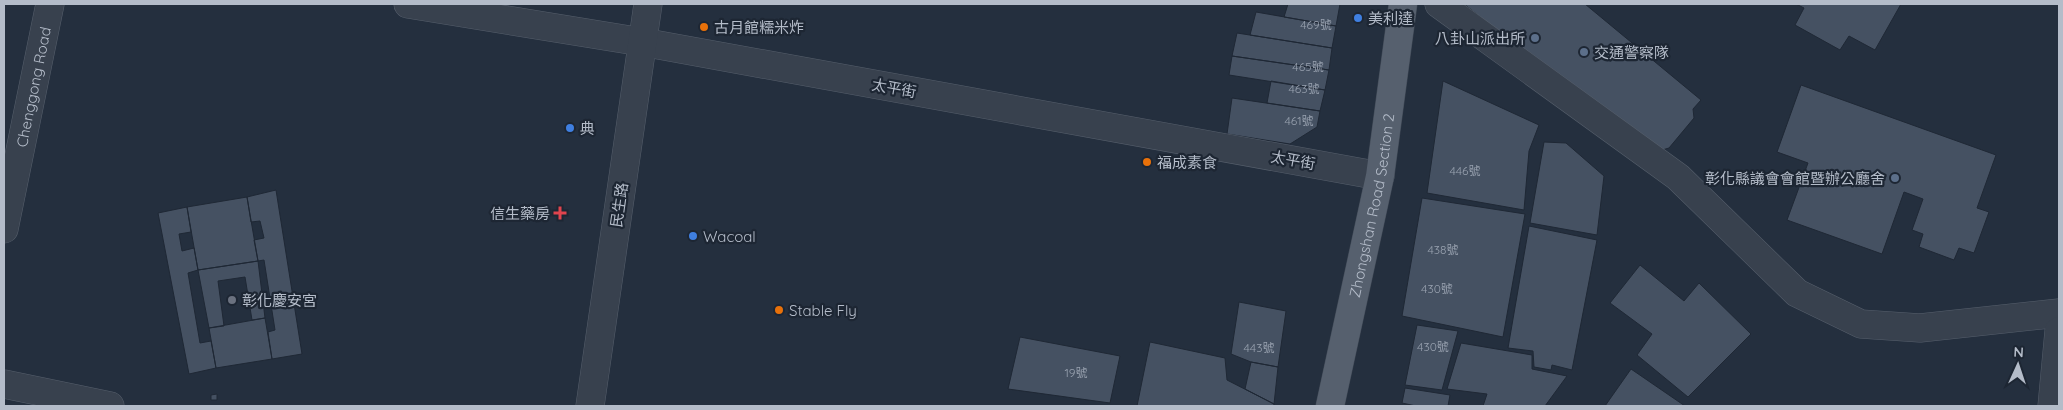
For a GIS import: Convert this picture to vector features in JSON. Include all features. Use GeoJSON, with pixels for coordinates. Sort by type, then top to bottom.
{"type":"FeatureCollection","features":[{"type":"Feature","properties":{"kind":"main road","name":"Zhongshan Road Section 2"},"geometry":{"type":"LineString","coordinates":[[1330,406],[1380,176],[1403,4]]}},
{"type":"Feature","properties":{"kind":"street","name":"Chenggong Road"},"geometry":{"type":"LineString","coordinates":[[4,228],[50,4]]}},
{"type":"Feature","properties":{"kind":"street","name":"太平街"},"geometry":{"type":"LineString","coordinates":[[408,4],[642,42],[1380,176]]}},
{"type":"Feature","properties":{"kind":"street","name":"民生路"},"geometry":{"type":"LineString","coordinates":[[590,406],[648,4]]}},
{"type":"Feature","properties":{"kind":"street"},"geometry":{"type":"LineString","coordinates":[[1438,4],[1678,177],[1796,293],[1861,324],[1920,328],[2059,313]]}},
{"type":"Feature","properties":{"kind":"street"},"geometry":{"type":"LineString","coordinates":[[2052,406],[2059,331]]}},
{"type":"Feature","properties":{"kind":"street"},"geometry":{"type":"LineString","coordinates":[[4,384],[110,406]]}},
{"type":"Feature","properties":{"kind":"building"},"geometry":{"type":"Polygon","coordinates":[[[1288,4],[1340,4],[1336,26],[1284,17],[1288,4]]]}},
{"type":"Feature","properties":{"kind":"building","name":"交通警察隊"},"geometry":{"type":"Polygon","coordinates":[[[1464,4],[1585,4],[1701,100],[1693,109],[1694,118],[1669,148],[1652,153],[1464,4]]]}},
{"type":"Feature","properties":{"kind":"building"},"geometry":{"type":"Polygon","coordinates":[[[1796,4],[1901,4],[1875,50],[1849,36],[1840,50],[1795,25],[1804,8],[1796,4]]]}},
{"type":"Feature","properties":{"kind":"building"},"geometry":{"type":"Polygon","coordinates":[[[1256,12],[1336,26],[1332,48],[1250,35],[1256,12]]]}},
{"type":"Feature","properties":{"kind":"building"},"geometry":{"type":"Polygon","coordinates":[[[1237,33],[1332,48],[1329,70],[1232,56],[1237,33]]]}},
{"type":"Feature","properties":{"kind":"building"},"geometry":{"type":"Polygon","coordinates":[[[1232,56],[1329,70],[1325,90],[1229,75],[1232,56]]]}},
{"type":"Feature","properties":{"kind":"building"},"geometry":{"type":"Polygon","coordinates":[[[1271,81],[1325,90],[1320,111],[1267,103],[1271,81]]]}},
{"type":"Feature","properties":{"kind":"building"},"geometry":{"type":"Polygon","coordinates":[[[1443,81],[1539,125],[1529,151],[1524,210],[1427,193],[1443,81]]]}},
{"type":"Feature","properties":{"kind":"building","name":"彰化縣議會會館暨辦公廳舍"},"geometry":{"type":"Polygon","coordinates":[[[1801,85],[1996,155],[1977,208],[1989,212],[1974,253],[1959,248],[1954,260],[1919,247],[1923,234],[1912,230],[1923,199],[1904,192],[1882,254],[1787,220],[1808,163],[1777,152],[1801,85]]]}},
{"type":"Feature","properties":{"kind":"building"},"geometry":{"type":"Polygon","coordinates":[[[1232,98],[1320,111],[1317,127],[1290,144],[1227,134],[1232,98]]]}},
{"type":"Feature","properties":{"kind":"building"},"geometry":{"type":"Polygon","coordinates":[[[1544,142],[1566,143],[1604,176],[1597,235],[1530,223],[1544,142]]]}},
{"type":"Feature","properties":{"kind":"building"},"geometry":{"type":"Polygon","coordinates":[[[276,190],[302,354],[272,359],[268,332],[275,330],[264,260],[258,261],[254,240],[264,238],[260,221],[251,222],[247,197],[276,190]]]}},
{"type":"Feature","properties":{"kind":"building"},"geometry":{"type":"Polygon","coordinates":[[[247,197],[258,261],[198,270],[187,207],[247,197]]]}},
{"type":"Feature","properties":{"kind":"building"},"geometry":{"type":"Polygon","coordinates":[[[1422,198],[1525,214],[1503,337],[1402,316],[1422,198]]]}},
{"type":"Feature","properties":{"kind":"building"},"geometry":{"type":"Polygon","coordinates":[[[187,207],[191,232],[179,234],[182,251],[194,248],[198,270],[188,273],[200,343],[211,341],[216,368],[189,374],[158,213],[187,207]]]}},
{"type":"Feature","properties":{"kind":"building"},"geometry":{"type":"Polygon","coordinates":[[[1529,226],[1597,240],[1572,370],[1552,365],[1551,370],[1534,367],[1533,351],[1508,348],[1529,226]]]}},
{"type":"Feature","properties":{"kind":"building"},"geometry":{"type":"Polygon","coordinates":[[[258,261],[265,318],[252,320],[245,277],[218,281],[224,326],[209,328],[198,270],[258,261]]]}},
{"type":"Feature","properties":{"kind":"building"},"geometry":{"type":"Polygon","coordinates":[[[1640,265],[1684,301],[1699,283],[1751,334],[1688,397],[1637,355],[1652,334],[1610,303],[1640,265]]]}},
{"type":"Feature","properties":{"kind":"building"},"geometry":{"type":"Polygon","coordinates":[[[1239,302],[1286,311],[1278,367],[1251,362],[1231,354],[1239,302]]]}},
{"type":"Feature","properties":{"kind":"building"},"geometry":{"type":"Polygon","coordinates":[[[265,318],[272,359],[216,368],[209,328],[265,318]]]}},
{"type":"Feature","properties":{"kind":"building"},"geometry":{"type":"Polygon","coordinates":[[[1417,325],[1458,331],[1442,390],[1405,385],[1417,325]]]}},
{"type":"Feature","properties":{"kind":"building"},"geometry":{"type":"Polygon","coordinates":[[[1020,337],[1120,356],[1110,403],[1008,389],[1020,337]]]}},
{"type":"Feature","properties":{"kind":"building"},"geometry":{"type":"Polygon","coordinates":[[[1150,342],[1225,358],[1227,380],[1274,404],[1274,406],[1137,406],[1150,342]]]}},
{"type":"Feature","properties":{"kind":"building"},"geometry":{"type":"Polygon","coordinates":[[[1461,343],[1532,355],[1532,369],[1567,376],[1545,406],[1483,406],[1487,394],[1447,389],[1461,343]]]}},
{"type":"Feature","properties":{"kind":"building"},"geometry":{"type":"Polygon","coordinates":[[[1251,362],[1278,367],[1274,404],[1245,389],[1251,362]]]}},
{"type":"Feature","properties":{"kind":"building"},"geometry":{"type":"Polygon","coordinates":[[[1631,369],[1685,406],[1605,406],[1631,369]]]}},
{"type":"Feature","properties":{"kind":"building"},"geometry":{"type":"Polygon","coordinates":[[[1405,388],[1450,395],[1448,406],[1416,406],[1402,403],[1405,388]]]}},
{"type":"Feature","properties":{"kind":"building"},"geometry":{"type":"Polygon","coordinates":[[[217,394],[217,400],[211,400],[211,395],[217,394]]]}},
{"type":"Feature","properties":{"kind":"place","name":"美利達"},"geometry":{"type":"Point","coordinates":[1358,18]}},
{"type":"Feature","properties":{"kind":"place","name":"古月館糯米炸"},"geometry":{"type":"Point","coordinates":[704,27]}},
{"type":"Feature","properties":{"kind":"place","name":"八卦山派出所"},"geometry":{"type":"Point","coordinates":[1535,38]}},
{"type":"Feature","properties":{"kind":"place","name":"交通警察隊"},"geometry":{"type":"Point","coordinates":[1584,52]}},
{"type":"Feature","properties":{"kind":"place","name":"典"},"geometry":{"type":"Point","coordinates":[570,128]}},
{"type":"Feature","properties":{"kind":"place","name":"福成素食"},"geometry":{"type":"Point","coordinates":[1147,162]}},
{"type":"Feature","properties":{"kind":"place","name":"彰化縣議會會館暨辦公廳舍"},"geometry":{"type":"Point","coordinates":[1895,178]}},
{"type":"Feature","properties":{"kind":"place","name":"信生藥房"},"geometry":{"type":"Point","coordinates":[560,213]}},
{"type":"Feature","properties":{"kind":"place","name":"Wacoal"},"geometry":{"type":"Point","coordinates":[693,236]}},
{"type":"Feature","properties":{"kind":"place","name":"彰化慶安宮"},"geometry":{"type":"Point","coordinates":[232,300]}},
{"type":"Feature","properties":{"kind":"place","name":"Stable Fly"},"geometry":{"type":"Point","coordinates":[779,310]}}]}
